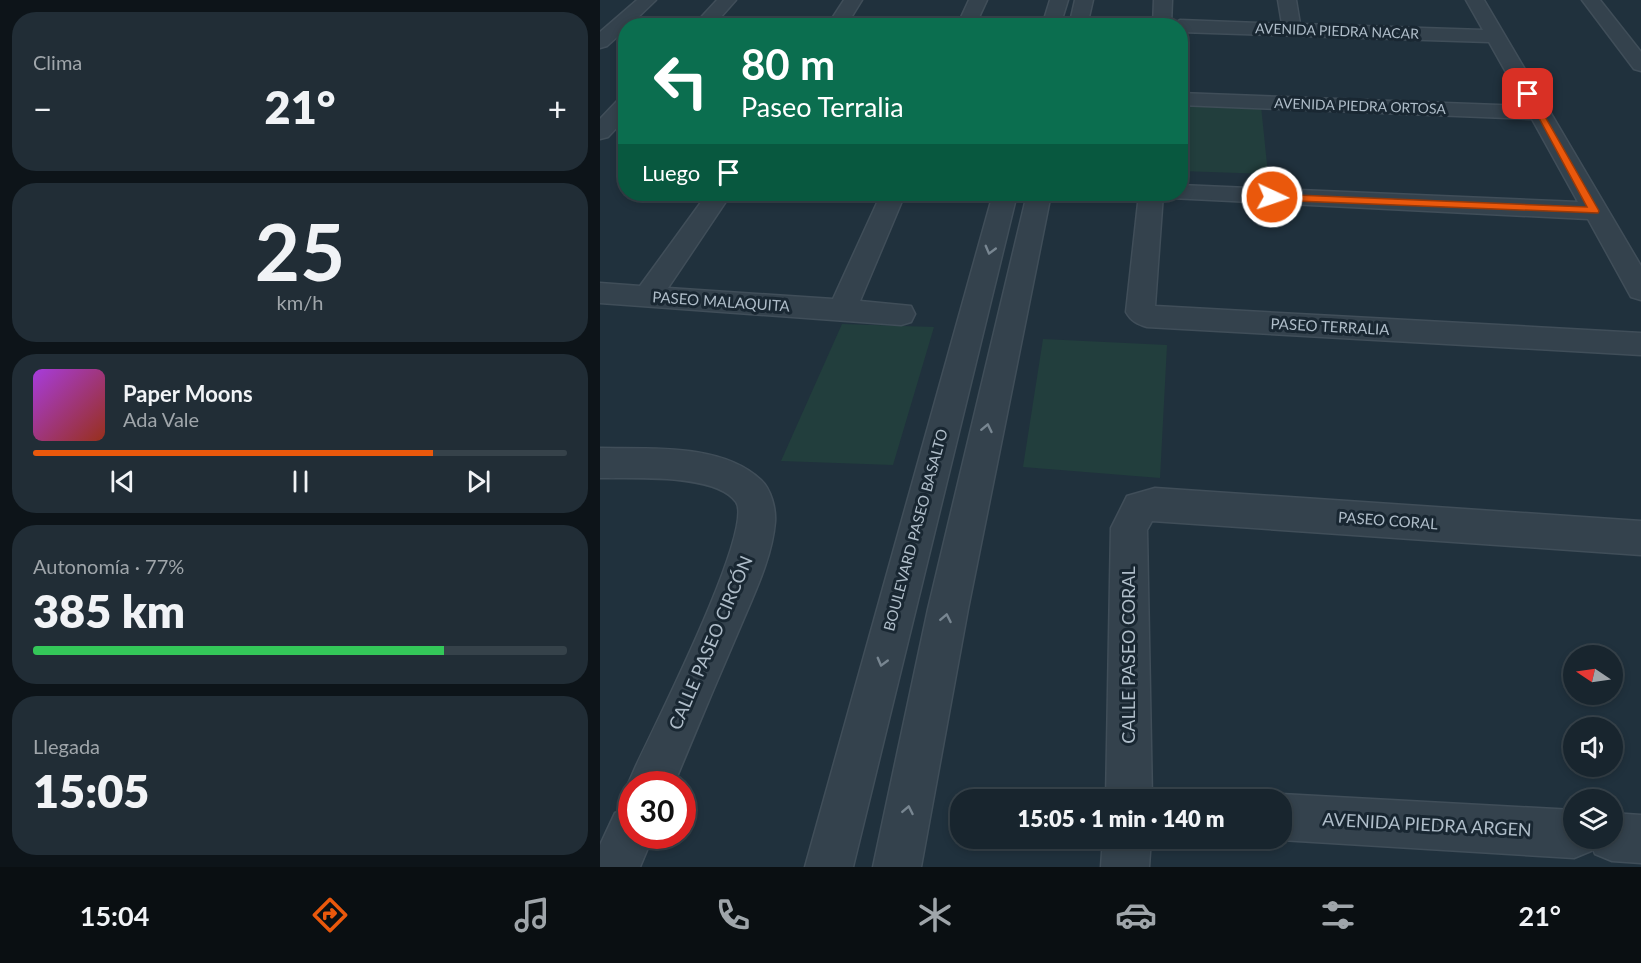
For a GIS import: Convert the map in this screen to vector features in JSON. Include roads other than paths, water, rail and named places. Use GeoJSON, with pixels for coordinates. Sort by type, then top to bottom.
{"type":"FeatureCollection","features":[{"type":"Feature","properties":{"kind":"street"},"geometry":{"type":"LineString","coordinates":[[627,18],[647,0]]}},
{"type":"Feature","properties":{"kind":"street"},"geometry":{"type":"LineString","coordinates":[[710,18],[727,0]]}},
{"type":"Feature","properties":{"kind":"street"},"geometry":{"type":"LineString","coordinates":[[841,18],[853,0]]}},
{"type":"Feature","properties":{"kind":"street"},"geometry":{"type":"LineString","coordinates":[[970,18],[978,0]]}},
{"type":"Feature","properties":{"kind":"street"},"geometry":{"type":"LineString","coordinates":[[1053,18],[1059,0]]}},
{"type":"Feature","properties":{"kind":"street"},"geometry":{"type":"LineString","coordinates":[[1080,18],[1084,0]]}},
{"type":"Feature","properties":{"kind":"street"},"geometry":{"type":"LineString","coordinates":[[1162,18],[1163,0]]}},
{"type":"Feature","properties":{"kind":"street"},"geometry":{"type":"LineString","coordinates":[[1287,0],[1292,30]]}},
{"type":"Feature","properties":{"kind":"street"},"geometry":{"type":"LineString","coordinates":[[1474,0],[1641,290]]}},
{"type":"Feature","properties":{"kind":"street"},"geometry":{"type":"LineString","coordinates":[[1591,0],[1641,65]]}},
{"type":"Feature","properties":{"kind":"street"},"geometry":{"type":"LineString","coordinates":[[600,42],[618,26]]}},
{"type":"Feature","properties":{"kind":"street","name":"AVENIDA PIEDRA NACAR"},"geometry":{"type":"LineString","coordinates":[[1188,26],[1494,36]]}},
{"type":"Feature","properties":{"kind":"street","name":"AVENIDA PIEDRA ORTOSA"},"geometry":{"type":"LineString","coordinates":[[1188,99],[1539,113]]}},
{"type":"Feature","properties":{"kind":"street"},"geometry":{"type":"LineString","coordinates":[[600,132],[618,113]]}},
{"type":"Feature","properties":{"kind":"street"},"geometry":{"type":"LineString","coordinates":[[1188,193],[1594,211]]}},
{"type":"Feature","properties":{"kind":"street"},"geometry":{"type":"LineString","coordinates":[[648,297],[714,201]]}},
{"type":"Feature","properties":{"kind":"street"},"geometry":{"type":"LineString","coordinates":[[842,310],[890,201]]}},
{"type":"Feature","properties":{"kind":"street","name":"BOULEVARD PASEO BASALTO"},"geometry":{"type":"LineString","coordinates":[[829,867],[1003,201]]}},
{"type":"Feature","properties":{"kind":"street"},"geometry":{"type":"LineString","coordinates":[[897,867],[948,609],[1037,201]]}},
{"type":"Feature","properties":{"kind":"street","name":"PASEO TERRALIA"},"geometry":{"type":"LineString","coordinates":[[1150,201],[1140,312],[1147,316],[1641,344]]}},
{"type":"Feature","properties":{"kind":"street","name":"PASEO MALAQUITA"},"geometry":{"type":"LineString","coordinates":[[600,293],[901,314]]}},
{"type":"Feature","properties":{"kind":"street","name":"CALLE PASEO CIRCÓN"},"geometry":{"type":"LineString","coordinates":[[600,464],[689,467],[718,472],[737,480],[755,499],[756,525],[739,583],[657,771]]}},
{"type":"Feature","properties":{"kind":"street","name":"PASEO CORAL"},"geometry":{"type":"LineString","coordinates":[[1136,512],[1155,504],[1641,538]]}},
{"type":"Feature","properties":{"kind":"street","name":"CALLE PASEO CORAL"},"geometry":{"type":"LineString","coordinates":[[1130,789],[1129,528],[1136,512]]}},
{"type":"Feature","properties":{"kind":"street","name":"AVENIDA PIEDRA ARGEN"},"geometry":{"type":"LineString","coordinates":[[1292,818],[1563,833]]}},
{"type":"Feature","properties":{"kind":"street"},"geometry":{"type":"LineString","coordinates":[[1623,838],[1641,839]]}},
{"type":"Feature","properties":{"kind":"street"},"geometry":{"type":"LineString","coordinates":[[615,867],[623,849]]}},
{"type":"Feature","properties":{"kind":"street"},"geometry":{"type":"LineString","coordinates":[[1125,867],[1126,849]]}}]}
